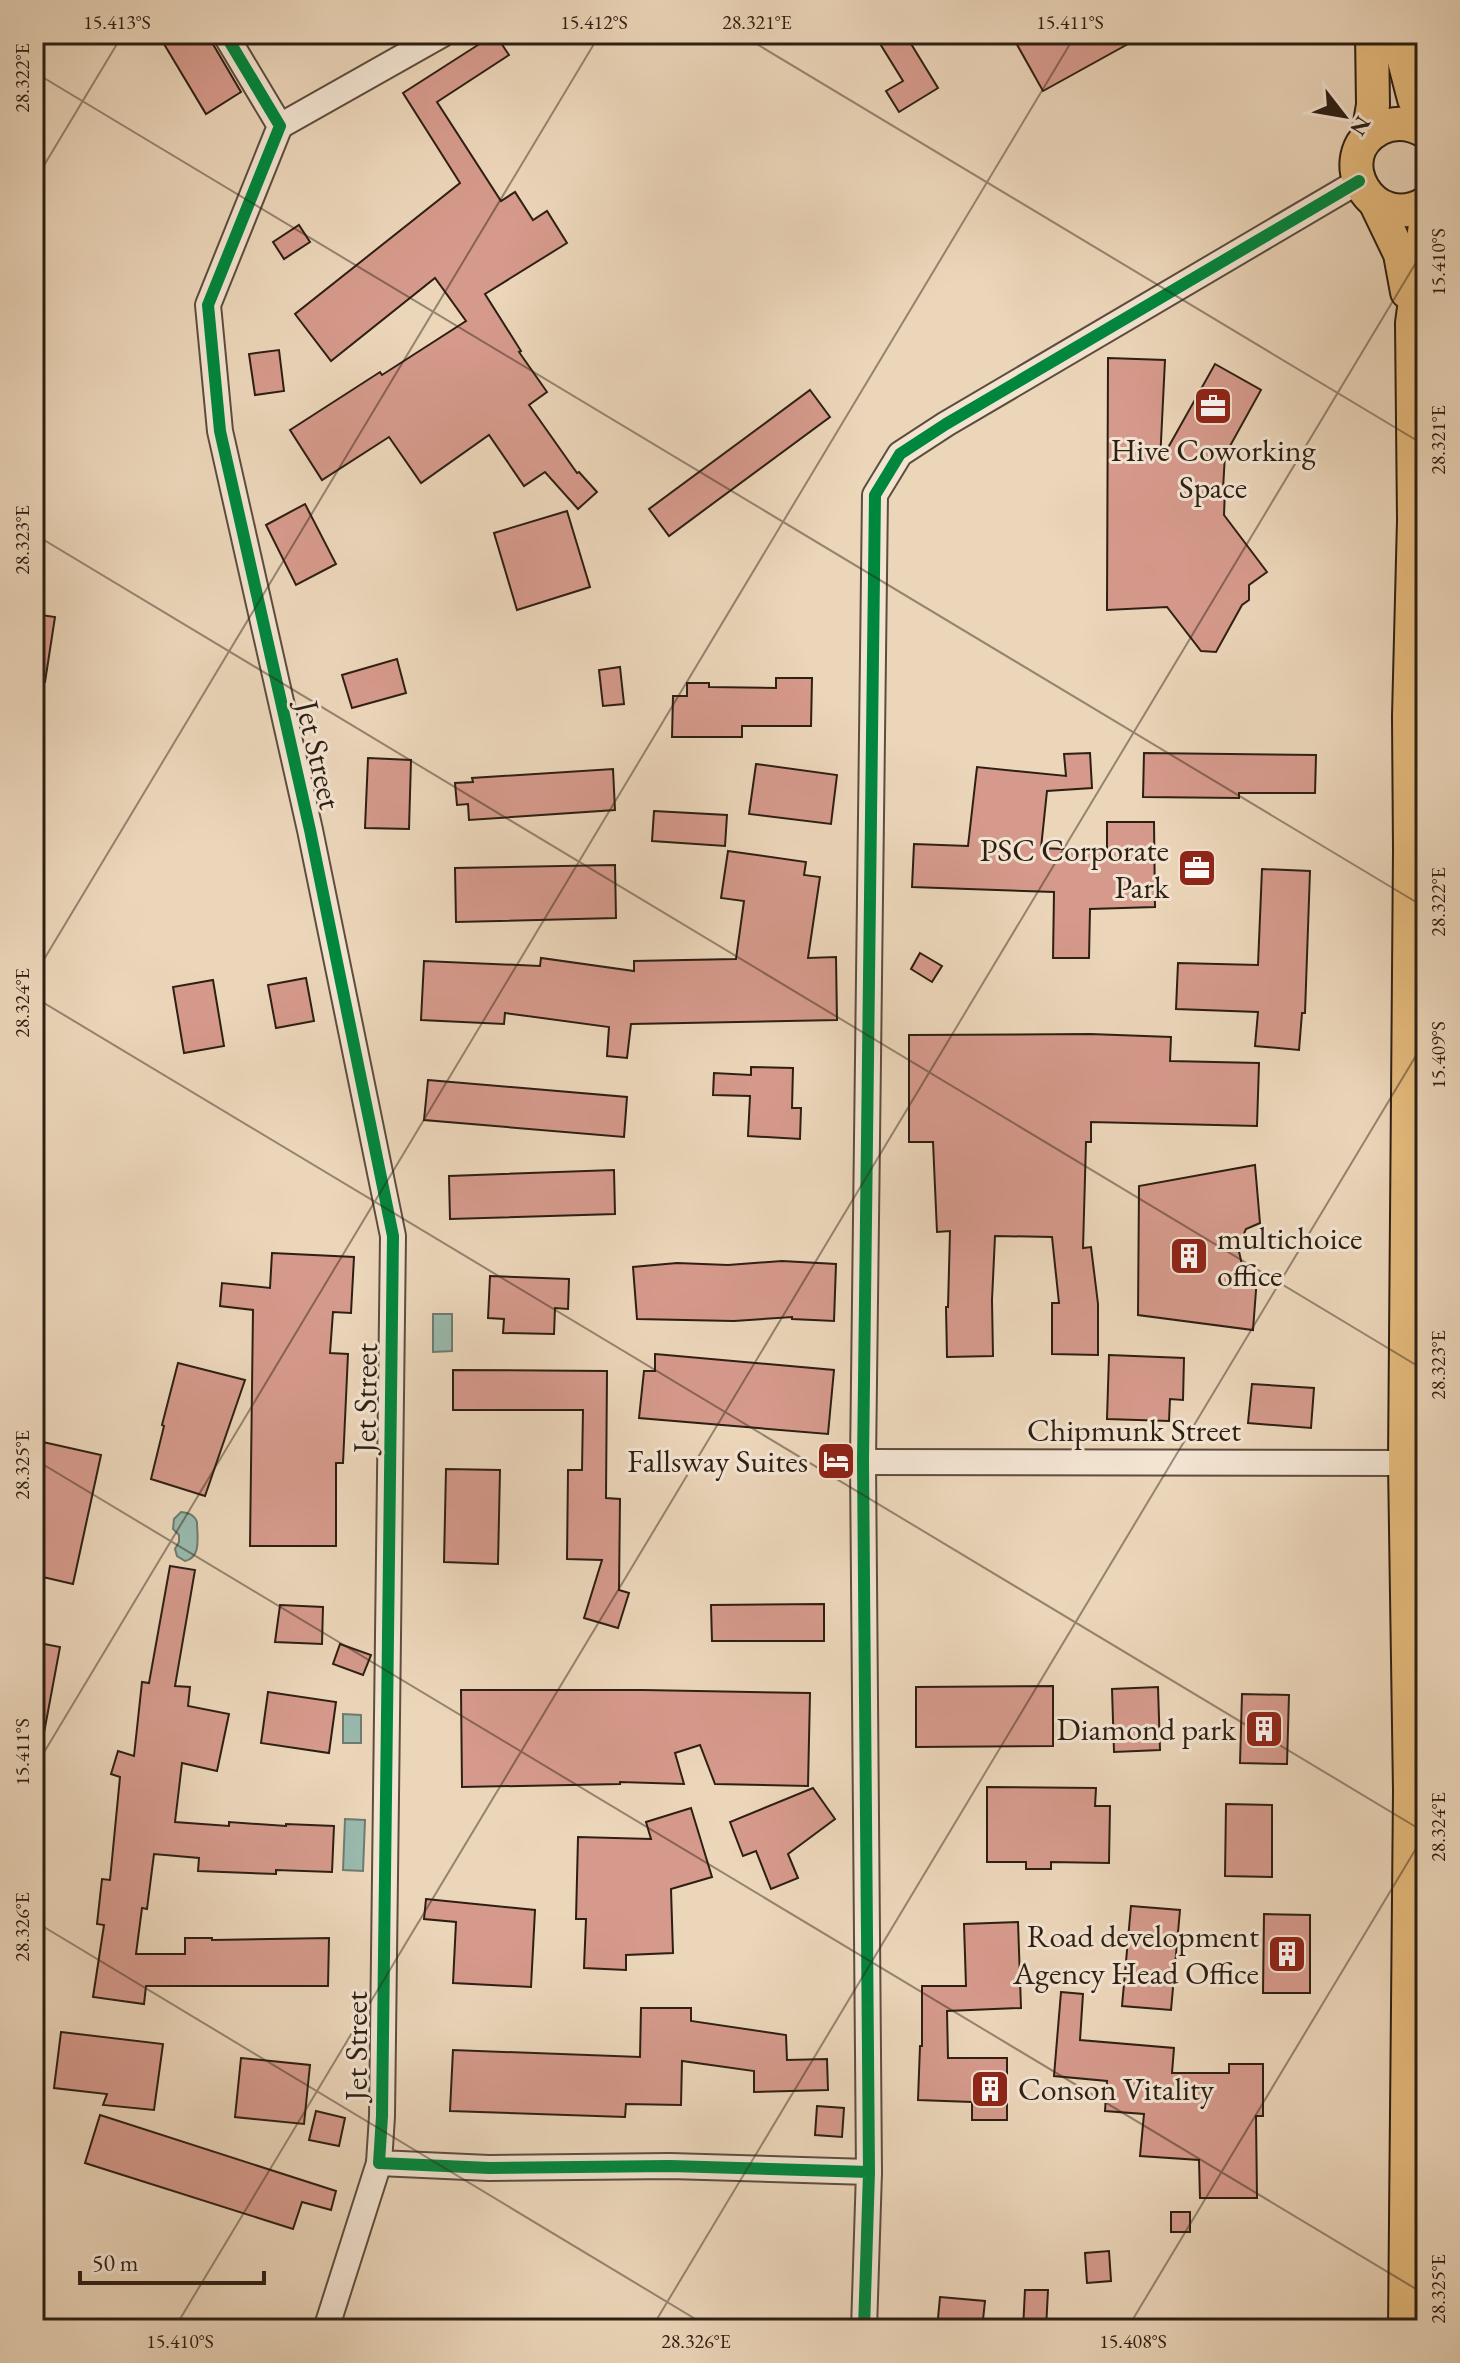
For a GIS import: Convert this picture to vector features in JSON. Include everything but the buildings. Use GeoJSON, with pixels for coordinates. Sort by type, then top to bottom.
{"type":"FeatureCollection","features":[{"type":"Feature","properties":{"kind":"main road"},"geometry":{"type":"LineString","coordinates":[[1372,34],[1373,105],[1368,135],[1357,157],[1368,192],[1400,254],[1412,323]]}},
{"type":"Feature","properties":{"kind":"main road"},"geometry":{"type":"LineString","coordinates":[[1397,34],[1414,99],[1426,122]]}},
{"type":"Feature","properties":{"kind":"main road"},"geometry":{"type":"LineString","coordinates":[[1368,135],[1386,125],[1398,124],[1407,124],[1426,132]]}},
{"type":"Feature","properties":{"kind":"main road"},"geometry":{"type":"LineString","coordinates":[[1368,192],[1386,208],[1407,211],[1426,203]]}},
{"type":"Feature","properties":{"kind":"main road"},"geometry":{"type":"LineString","coordinates":[[1405,2329],[1416,1528],[1405,1463],[1409,716],[1414,520],[1412,323],[1426,217]]}},
{"type":"Feature","properties":{"kind":"street"},"geometry":{"type":"LineString","coordinates":[[225,34],[280,126],[443,34]]}},
{"type":"Feature","properties":{"kind":"street","name":"Jet Street"},"geometry":{"type":"LineString","coordinates":[[280,126],[208,305],[220,431],[310,830],[393,1236],[382,2116],[379,2163],[326,2329]]}},
{"type":"Feature","properties":{"kind":"street"},"geometry":{"type":"LineString","coordinates":[[864,2329],[869,2172],[863,1462],[875,495],[900,454],[946,424],[1368,192]]}},
{"type":"Feature","properties":{"kind":"street","name":"Chipmunk Street"},"geometry":{"type":"LineString","coordinates":[[863,1462],[1405,1463]]}},
{"type":"Feature","properties":{"kind":"street"},"geometry":{"type":"LineString","coordinates":[[379,2163],[489,2168],[670,2166],[869,2172]]}},
{"type":"Feature","properties":{"kind":"shaded area"},"geometry":{"type":"Polygon","coordinates":[[[433,1314],[452,1314],[452,1351],[433,1352],[433,1314]]]}},
{"type":"Feature","properties":{"kind":"shaded area"},"geometry":{"type":"Polygon","coordinates":[[[181,1512],[188,1513],[197,1522],[196,1551],[185,1561],[177,1556],[175,1549],[179,1535],[173,1529],[174,1519],[181,1512]]]}},
{"type":"Feature","properties":{"kind":"shaded area"},"geometry":{"type":"Polygon","coordinates":[[[343,1714],[361,1715],[361,1743],[343,1743],[343,1714]]]}},
{"type":"Feature","properties":{"kind":"shaded area"},"geometry":{"type":"Polygon","coordinates":[[[345,1819],[365,1820],[363,1871],[343,1870],[345,1819]]]}},
{"type":"Feature","properties":{"kind":"cycle path"},"geometry":{"type":"LineString","coordinates":[[225,34],[280,126],[208,305],[220,431],[310,830],[393,1236],[379,2163],[489,2168],[670,2166],[869,2172],[864,2329]]}},
{"type":"Feature","properties":{"kind":"cycle path"},"geometry":{"type":"LineString","coordinates":[[869,2172],[863,1462],[875,495],[900,454],[946,424],[1359,181]]}},
{"type":"Feature","properties":{"kind":"place","name":"Hive Coworking Space"},"geometry":{"type":"Point","coordinates":[1213,406]}},
{"type":"Feature","properties":{"kind":"place","name":"PSC Corporate Park"},"geometry":{"type":"Point","coordinates":[1197,868]}},
{"type":"Feature","properties":{"kind":"place","name":"multichoice office"},"geometry":{"type":"Point","coordinates":[1189,1256]}},
{"type":"Feature","properties":{"kind":"place","name":"Fallsway Suites"},"geometry":{"type":"Point","coordinates":[836,1461]}},
{"type":"Feature","properties":{"kind":"place","name":"Diamond park"},"geometry":{"type":"Point","coordinates":[1264,1729]}},
{"type":"Feature","properties":{"kind":"place","name":"Road development Agency Head Office"},"geometry":{"type":"Point","coordinates":[1287,1954]}},
{"type":"Feature","properties":{"kind":"place","name":"Conson Vitality"},"geometry":{"type":"Point","coordinates":[990,2089]}}]}
